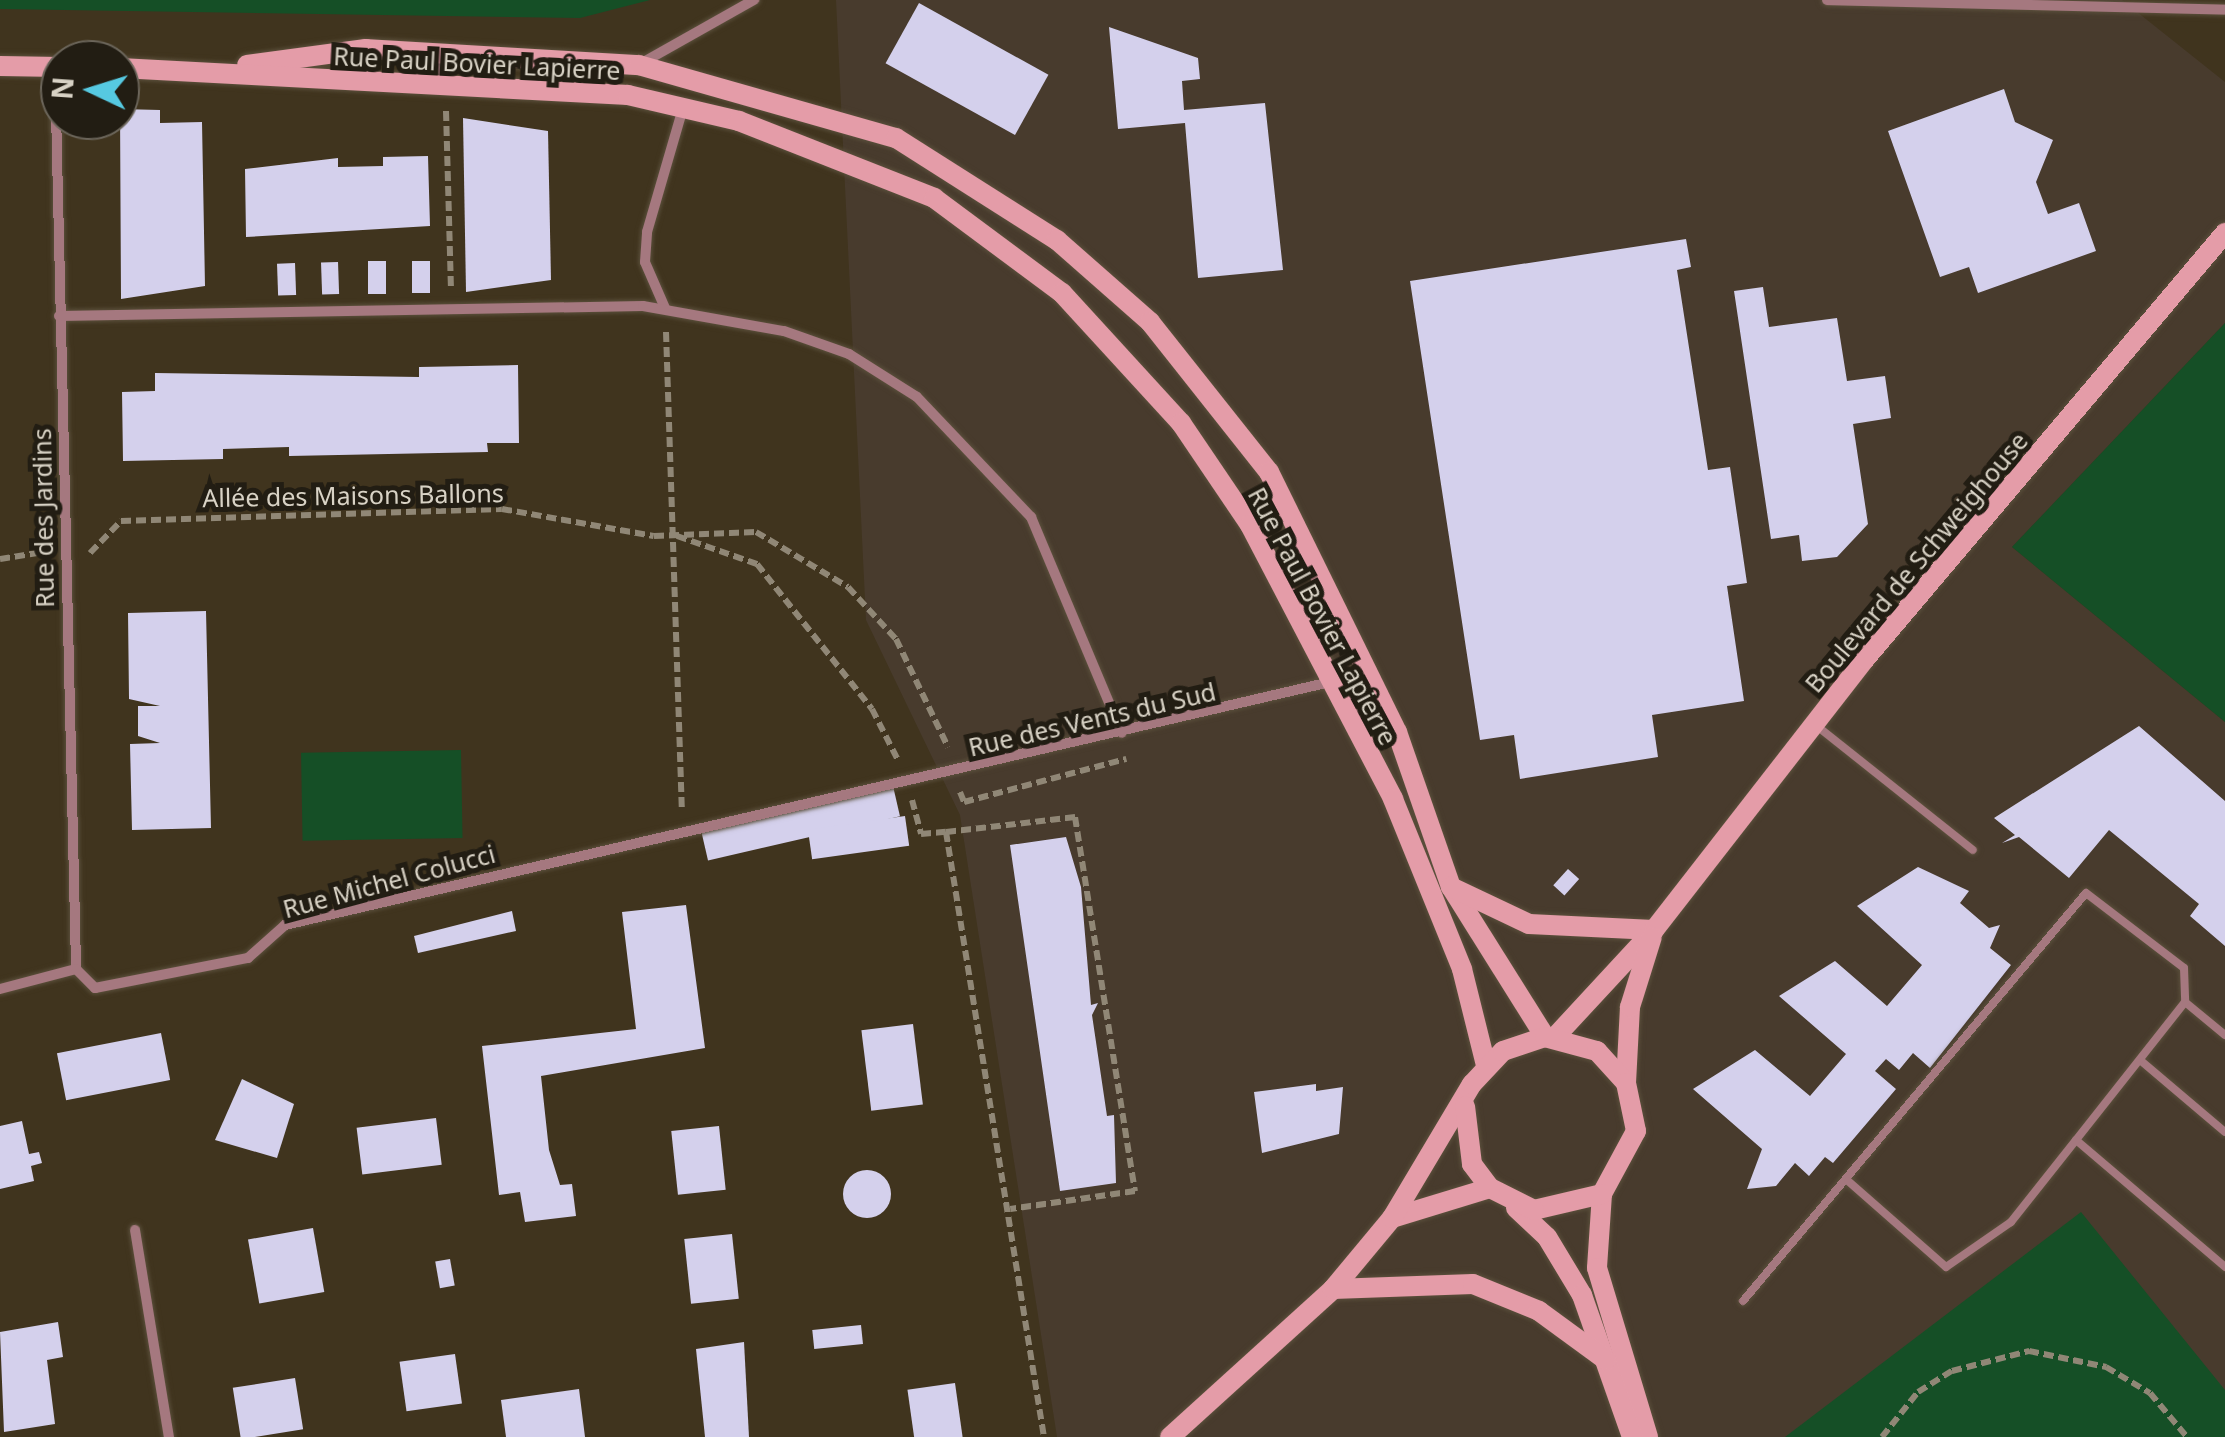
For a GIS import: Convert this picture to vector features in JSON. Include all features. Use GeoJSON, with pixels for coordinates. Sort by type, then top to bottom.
{"type":"FeatureCollection","features":[{"type":"Feature","properties":{"kind":"main road","name":"Rue Paul Bovier Lapierre"},"geometry":{"type":"LineString","coordinates":[[209,70],[366,49],[639,65]]}},
{"type":"Feature","properties":{"kind":"main road"},"geometry":{"type":"LineString","coordinates":[[639,65],[896,138],[1057,240],[1150,322],[1269,472],[1397,732],[1451,887],[1550,1037],[1597,1051],[1626,1083],[1636,1131],[1602,1194],[1596,1268],[1648,1437]]}},
{"type":"Feature","properties":{"kind":"main road"},"geometry":{"type":"LineString","coordinates":[[0,66],[40,67]]}},
{"type":"Feature","properties":{"kind":"main road","name":"Rue Paul Bovier Lapierre"},"geometry":{"type":"LineString","coordinates":[[140,68],[209,70],[446,89],[628,95],[683,108],[934,198],[1062,293],[1181,423],[1250,524],[1414,850],[1462,970],[1486,1065]]}},
{"type":"Feature","properties":{"kind":"main road","name":"Boulevard de Schweighouse"},"geometry":{"type":"LineString","coordinates":[[1550,1037],[1654,930],[1813,724],[2225,232]]}},
{"type":"Feature","properties":{"kind":"main road"},"geometry":{"type":"LineString","coordinates":[[1451,887],[1529,924],[1654,930]]}},
{"type":"Feature","properties":{"kind":"main road","name":"Boulevard de Schweighouse"},"geometry":{"type":"LineString","coordinates":[[1626,1083],[1630,1007],[1654,930]]}},
{"type":"Feature","properties":{"kind":"main road"},"geometry":{"type":"LineString","coordinates":[[1170,1437],[1334,1289],[1392,1218],[1486,1065],[1550,1037]]}},
{"type":"Feature","properties":{"kind":"main road"},"geometry":{"type":"LineString","coordinates":[[1464,1106],[1463,1135],[1490,1188],[1547,1237],[1606,1360],[1632,1437]]}},
{"type":"Feature","properties":{"kind":"main road"},"geometry":{"type":"LineString","coordinates":[[1392,1218],[1490,1188]]}},
{"type":"Feature","properties":{"kind":"main road"},"geometry":{"type":"LineString","coordinates":[[1511,1203],[1558,1211],[1602,1194]]}},
{"type":"Feature","properties":{"kind":"main road"},"geometry":{"type":"LineString","coordinates":[[1334,1289],[1427,1279],[1473,1284],[1539,1310],[1606,1360]]}},
{"type":"Feature","properties":{"kind":"street","name":"Rue Paul Bovier Lapierre"},"geometry":{"type":"LineString","coordinates":[[639,65],[754,0]]}},
{"type":"Feature","properties":{"kind":"street"},"geometry":{"type":"LineString","coordinates":[[1827,0],[2225,10]]}},
{"type":"Feature","properties":{"kind":"street"},"geometry":{"type":"LineString","coordinates":[[2194,9],[2225,19]]}},
{"type":"Feature","properties":{"kind":"street"},"geometry":{"type":"LineString","coordinates":[[665,308],[645,262],[648,232],[683,108]]}},
{"type":"Feature","properties":{"kind":"street","name":"Rue des Jardins"},"geometry":{"type":"LineString","coordinates":[[58,140],[63,550],[76,969]]}},
{"type":"Feature","properties":{"kind":"street"},"geometry":{"type":"LineString","coordinates":[[59,316],[665,308],[849,354],[917,397],[1031,517],[1122,733]]}},
{"type":"Feature","properties":{"kind":"street","name":"Rue des Vents du Sud"},"geometry":{"type":"LineString","coordinates":[[803,801],[905,774],[951,771],[1122,733],[1330,682]]}},
{"type":"Feature","properties":{"kind":"street","name":"Rue Michel Colucci"},"geometry":{"type":"LineString","coordinates":[[76,969],[95,988],[248,958],[284,925],[683,826],[803,801]]}},
{"type":"Feature","properties":{"kind":"street"},"geometry":{"type":"LineString","coordinates":[[0,989],[76,969]]}},
{"type":"Feature","properties":{"kind":"street"},"geometry":{"type":"LineString","coordinates":[[135,1230],[169,1437]]}},
{"type":"Feature","properties":{"kind":"lane"},"geometry":{"type":"LineString","coordinates":[[437,52],[446,89]]}},
{"type":"Feature","properties":{"kind":"lane"},"geometry":{"type":"LineString","coordinates":[[1813,724],[1973,850]]}},
{"type":"Feature","properties":{"kind":"lane"},"geometry":{"type":"LineString","coordinates":[[1743,1301],[1848,1181],[2086,893],[2184,968],[2186,1002],[2140,1060],[2010,1222],[1946,1267],[1848,1181]]}},
{"type":"Feature","properties":{"kind":"lane"},"geometry":{"type":"LineString","coordinates":[[2186,1002],[2225,1035]]}},
{"type":"Feature","properties":{"kind":"lane"},"geometry":{"type":"LineString","coordinates":[[2140,1060],[2225,1132]]}},
{"type":"Feature","properties":{"kind":"lane"},"geometry":{"type":"LineString","coordinates":[[2076,1140],[2225,1267]]}},
{"type":"Feature","properties":{"kind":"path"},"geometry":{"type":"LineString","coordinates":[[446,89],[452,310]]}},
{"type":"Feature","properties":{"kind":"path"},"geometry":{"type":"LineString","coordinates":[[665,308],[683,826]]}},
{"type":"Feature","properties":{"kind":"path","name":"Allée des Maisons Ballons"},"geometry":{"type":"LineString","coordinates":[[0,558],[102,548],[121,521],[502,509],[670,534],[756,532],[848,588],[917,675],[964,802],[1139,755]]}},
{"type":"Feature","properties":{"kind":"path"},"geometry":{"type":"LineString","coordinates":[[670,534],[757,564],[872,709],[905,774],[921,834],[1075,817],[1135,1191],[1010,1209]]}},
{"type":"Feature","properties":{"kind":"path"},"geometry":{"type":"LineString","coordinates":[[946,832],[1044,1437]]}},
{"type":"Feature","properties":{"kind":"path"},"geometry":{"type":"LineString","coordinates":[[1882,1437],[1918,1392],[1952,1370],[2029,1351],[2106,1367],[2150,1394],[2188,1437]]}},
{"type":"Feature","properties":{"kind":"shaded area"},"geometry":{"type":"Polygon","coordinates":[[[836,0],[2122,0],[2225,82],[2225,323],[2012,547],[2225,722],[2225,1437],[1057,1437],[960,815],[866,620],[836,0]]]}},
{"type":"Feature","properties":{"kind":"green space"},"geometry":{"type":"Polygon","coordinates":[[[0,0],[650,0],[580,18],[0,9],[0,0]]]}},
{"type":"Feature","properties":{"kind":"green space"},"geometry":{"type":"Polygon","coordinates":[[[2225,323],[2225,722],[2012,547],[2225,323]]]}},
{"type":"Feature","properties":{"kind":"green space"},"geometry":{"type":"Polygon","coordinates":[[[461,750],[463,838],[303,841],[301,753],[461,750]]]}},
{"type":"Feature","properties":{"kind":"green space"},"geometry":{"type":"Polygon","coordinates":[[[2081,1212],[2225,1390],[2225,1437],[1785,1437],[2081,1212]]]}},
{"type":"Feature","properties":{"kind":"building"},"geometry":{"type":"Polygon","coordinates":[[[919,3],[1048,75],[1015,135],[886,63],[919,3]]]}},
{"type":"Feature","properties":{"kind":"building"},"geometry":{"type":"Polygon","coordinates":[[[1109,27],[1198,58],[1200,79],[1182,81],[1184,110],[1265,103],[1283,270],[1198,278],[1185,123],[1118,129],[1109,27]]]}},
{"type":"Feature","properties":{"kind":"building"},"geometry":{"type":"Polygon","coordinates":[[[2004,89],[2015,122],[2053,140],[2036,182],[2048,214],[2079,203],[2096,251],[1978,293],[1969,267],[1940,277],[1888,131],[2004,89]]]}},
{"type":"Feature","properties":{"kind":"building"},"geometry":{"type":"Polygon","coordinates":[[[140,110],[160,110],[160,123],[202,122],[205,286],[121,299],[120,140],[140,140],[140,110]]]}},
{"type":"Feature","properties":{"kind":"building"},"geometry":{"type":"Polygon","coordinates":[[[463,118],[548,131],[551,280],[466,292],[463,118]]]}},
{"type":"Feature","properties":{"kind":"building"},"geometry":{"type":"Polygon","coordinates":[[[428,156],[430,226],[246,237],[245,169],[338,158],[338,167],[383,166],[383,157],[428,156]]]}},
{"type":"Feature","properties":{"kind":"building"},"geometry":{"type":"Polygon","coordinates":[[[1686,239],[1691,267],[1677,270],[1708,470],[1730,467],[1747,583],[1727,586],[1744,701],[1652,715],[1658,757],[1520,779],[1514,735],[1480,740],[1410,281],[1686,239]]]}},
{"type":"Feature","properties":{"kind":"building"},"geometry":{"type":"Polygon","coordinates":[[[368,261],[386,261],[386,294],[368,294],[368,261]]]}},
{"type":"Feature","properties":{"kind":"building"},"geometry":{"type":"Polygon","coordinates":[[[412,261],[430,261],[430,293],[412,293],[412,261]]]}},
{"type":"Feature","properties":{"kind":"building"},"geometry":{"type":"Polygon","coordinates":[[[338,262],[339,294],[322,295],[321,263],[338,262]]]}},
{"type":"Feature","properties":{"kind":"building"},"geometry":{"type":"Polygon","coordinates":[[[295,263],[296,295],[278,296],[277,264],[295,263]]]}},
{"type":"Feature","properties":{"kind":"building"},"geometry":{"type":"Polygon","coordinates":[[[1763,287],[1769,327],[1837,318],[1847,381],[1885,376],[1891,418],[1853,424],[1868,524],[1837,557],[1802,561],[1799,535],[1771,539],[1734,291],[1763,287]]]}},
{"type":"Feature","properties":{"kind":"building"},"geometry":{"type":"Polygon","coordinates":[[[518,365],[519,443],[487,443],[488,452],[289,456],[289,447],[223,449],[223,459],[123,461],[122,392],[155,391],[155,373],[419,377],[419,367],[518,365]]]}},
{"type":"Feature","properties":{"kind":"building"},"geometry":{"type":"Polygon","coordinates":[[[206,611],[211,828],[132,830],[130,744],[160,743],[138,736],[138,706],[160,706],[129,699],[128,613],[206,611]]]}},
{"type":"Feature","properties":{"kind":"building"},"geometry":{"type":"Polygon","coordinates":[[[2139,726],[2225,801],[2225,946],[2190,916],[2199,904],[2109,830],[2069,878],[2019,837],[2002,843],[2015,835],[1994,818],[2139,726]]]}},
{"type":"Feature","properties":{"kind":"building"},"geometry":{"type":"Polygon","coordinates":[[[893,786],[900,816],[708,861],[701,830],[893,786]]]}},
{"type":"Feature","properties":{"kind":"building"},"geometry":{"type":"Polygon","coordinates":[[[905,816],[909,846],[812,859],[808,830],[905,816]]]}},
{"type":"Feature","properties":{"kind":"building"},"geometry":{"type":"Polygon","coordinates":[[[1066,837],[1081,887],[1091,1005],[1098,1003],[1092,1015],[1107,1116],[1114,1115],[1116,1183],[1060,1191],[1010,845],[1066,837]]]}},
{"type":"Feature","properties":{"kind":"building"},"geometry":{"type":"Polygon","coordinates":[[[1918,867],[1969,891],[1960,903],[1989,928],[2000,925],[1990,948],[2011,965],[1930,1068],[1913,1053],[1899,1070],[1886,1059],[1875,1071],[1896,1089],[1833,1163],[1825,1157],[1809,1176],[1795,1163],[1776,1186],[1747,1189],[1762,1149],[1693,1089],[1755,1050],[1810,1096],[1846,1054],[1779,996],[1835,961],[1887,1006],[1922,965],[1857,906],[1918,867]]]}},
{"type":"Feature","properties":{"kind":"building"},"geometry":{"type":"Polygon","coordinates":[[[1568,869],[1579,879],[1564,895],[1553,885],[1568,869]]]}},
{"type":"Feature","properties":{"kind":"building"},"geometry":{"type":"Polygon","coordinates":[[[686,905],[705,1048],[541,1076],[549,1150],[560,1185],[572,1184],[576,1216],[525,1222],[520,1192],[499,1195],[482,1046],[636,1029],[622,912],[686,905]]]}},
{"type":"Feature","properties":{"kind":"building"},"geometry":{"type":"Polygon","coordinates":[[[512,911],[516,931],[418,953],[414,936],[512,911]]]}},
{"type":"Feature","properties":{"kind":"building"},"geometry":{"type":"Polygon","coordinates":[[[913,1024],[923,1104],[871,1111],[861,1030],[913,1024]]]}},
{"type":"Feature","properties":{"kind":"building"},"geometry":{"type":"Polygon","coordinates":[[[161,1033],[170,1080],[66,1100],[57,1053],[161,1033]]]}},
{"type":"Feature","properties":{"kind":"building"},"geometry":{"type":"Polygon","coordinates":[[[242,1079],[294,1104],[277,1158],[215,1140],[242,1079]]]}},
{"type":"Feature","properties":{"kind":"building"},"geometry":{"type":"Polygon","coordinates":[[[1316,1084],[1316,1091],[1343,1087],[1339,1134],[1262,1153],[1254,1092],[1316,1084]]]}},
{"type":"Feature","properties":{"kind":"building"},"geometry":{"type":"Polygon","coordinates":[[[436,1118],[442,1165],[362,1174],[357,1128],[436,1118]]]}},
{"type":"Feature","properties":{"kind":"building"},"geometry":{"type":"Polygon","coordinates":[[[22,1121],[29,1154],[39,1152],[42,1163],[31,1166],[34,1181],[0,1189],[0,1126],[22,1121]]]}},
{"type":"Feature","properties":{"kind":"building"},"geometry":{"type":"Polygon","coordinates":[[[719,1126],[726,1190],[678,1195],[671,1131],[719,1126]]]}},
{"type":"Feature","properties":{"kind":"building"},"geometry":{"type":"Polygon","coordinates":[[[867,1170],[884,1177],[891,1194],[884,1211],[867,1218],[850,1211],[843,1194],[850,1177],[867,1170]]]}},
{"type":"Feature","properties":{"kind":"building"},"geometry":{"type":"Polygon","coordinates":[[[313,1228],[324,1292],[259,1303],[248,1239],[313,1228]]]}},
{"type":"Feature","properties":{"kind":"building"},"geometry":{"type":"Polygon","coordinates":[[[732,1234],[739,1299],[691,1304],[684,1239],[732,1234]]]}},
{"type":"Feature","properties":{"kind":"building"},"geometry":{"type":"Polygon","coordinates":[[[450,1259],[455,1286],[440,1288],[435,1262],[450,1259]]]}},
{"type":"Feature","properties":{"kind":"building"},"geometry":{"type":"Polygon","coordinates":[[[58,1322],[63,1357],[47,1360],[55,1424],[4,1432],[0,1332],[58,1322]]]}},
{"type":"Feature","properties":{"kind":"building"},"geometry":{"type":"Polygon","coordinates":[[[861,1325],[863,1344],[814,1349],[812,1330],[861,1325]]]}},
{"type":"Feature","properties":{"kind":"building"},"geometry":{"type":"Polygon","coordinates":[[[744,1342],[749,1437],[705,1437],[696,1349],[744,1342]]]}},
{"type":"Feature","properties":{"kind":"building"},"geometry":{"type":"Polygon","coordinates":[[[455,1354],[462,1404],[407,1411],[400,1362],[455,1354]]]}},
{"type":"Feature","properties":{"kind":"building"},"geometry":{"type":"Polygon","coordinates":[[[295,1378],[303,1429],[241,1437],[233,1388],[295,1378]]]}},
{"type":"Feature","properties":{"kind":"building"},"geometry":{"type":"Polygon","coordinates":[[[955,1383],[963,1437],[914,1437],[907,1390],[955,1383]]]}},
{"type":"Feature","properties":{"kind":"building"},"geometry":{"type":"Polygon","coordinates":[[[579,1389],[585,1437],[506,1437],[501,1400],[579,1389]]]}}]}
